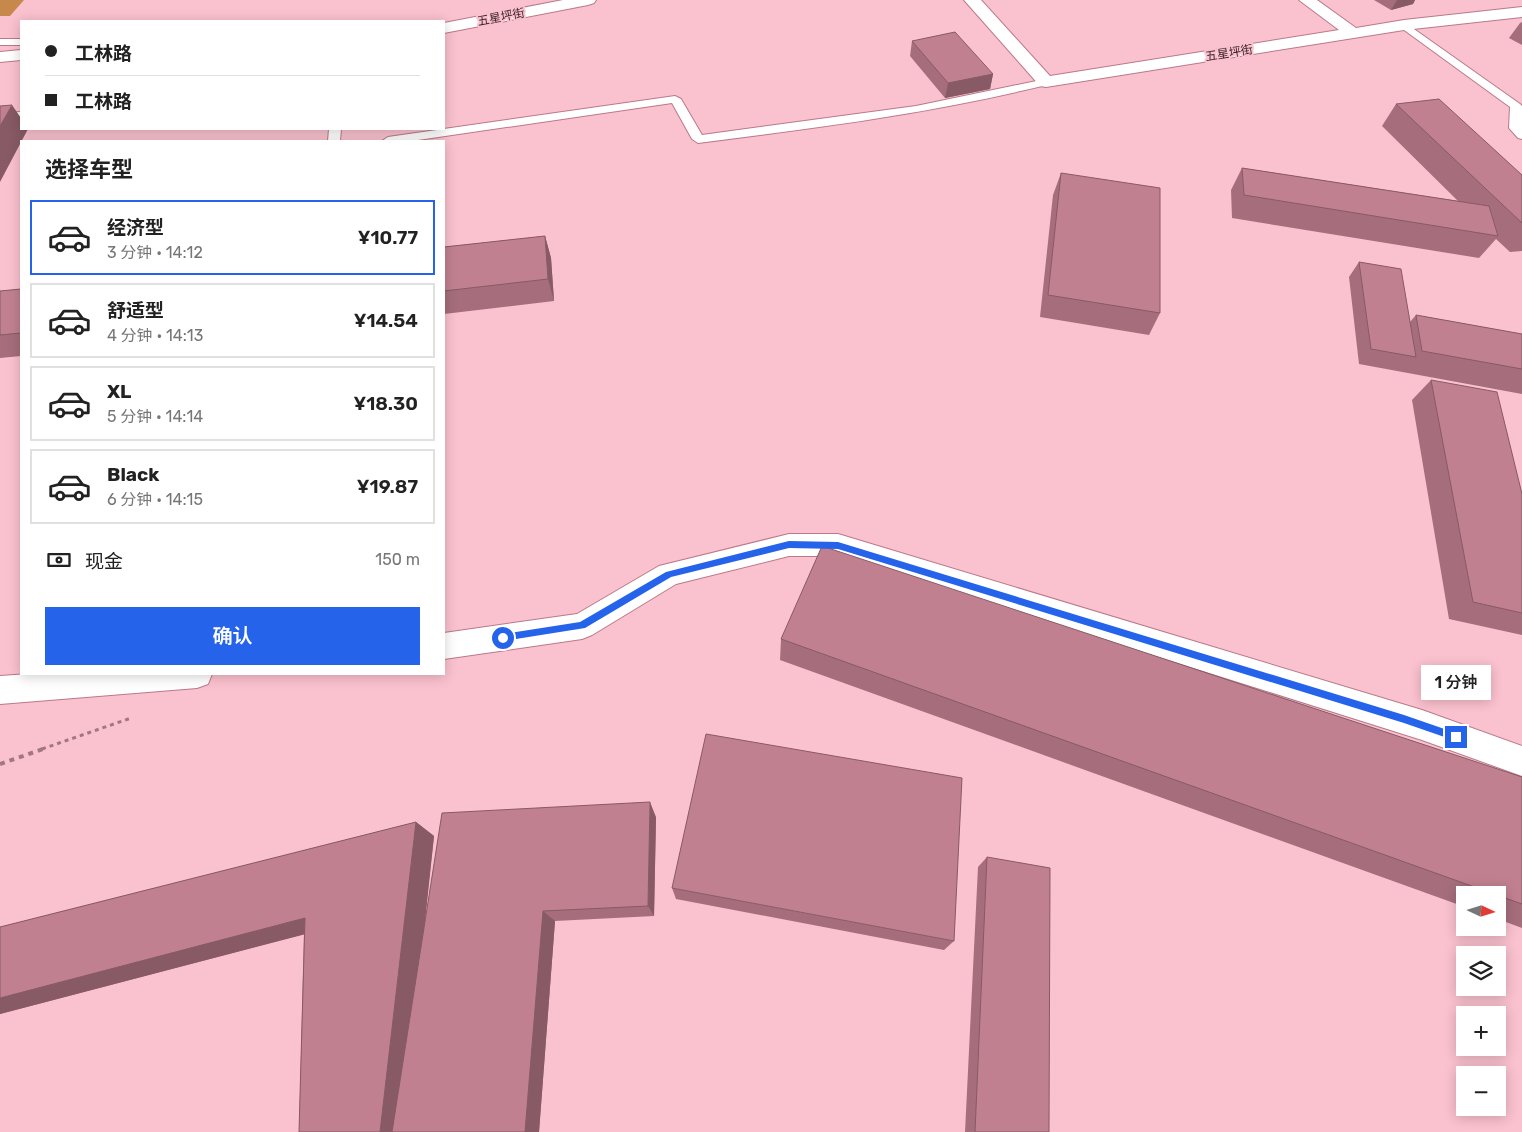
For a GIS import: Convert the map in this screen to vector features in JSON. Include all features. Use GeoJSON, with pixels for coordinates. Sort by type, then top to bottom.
{"type":"FeatureCollection","features":[{"type":"Feature","properties":{"kind":"street","name":"五星坪街"},"geometry":{"type":"LineString","coordinates":[[445,28],[588,0]]}},
{"type":"Feature","properties":{"kind":"street"},"geometry":{"type":"LineString","coordinates":[[972,0],[1046,82]]}},
{"type":"Feature","properties":{"kind":"street"},"geometry":{"type":"LineString","coordinates":[[1307,0],[1353,33]]}},
{"type":"Feature","properties":{"kind":"street","name":"五星坪街"},"geometry":{"type":"LineString","coordinates":[[1046,82],[1404,25],[1522,12]]}},
{"type":"Feature","properties":{"kind":"street"},"geometry":{"type":"LineString","coordinates":[[0,56],[20,54]]}},
{"type":"Feature","properties":{"kind":"street"},"geometry":{"type":"LineString","coordinates":[[445,646],[582,626],[669,574],[789,545],[838,545],[1413,722],[1522,761]]}},
{"type":"Feature","properties":{"kind":"street"},"geometry":{"type":"LineString","coordinates":[[0,690],[185,675]]}},
{"type":"Feature","properties":{"kind":"lane"},"geometry":{"type":"LineString","coordinates":[[1404,25],[1516,106],[1515,128],[1522,135]]}},
{"type":"Feature","properties":{"kind":"lane"},"geometry":{"type":"LineString","coordinates":[[0,42],[20,42]]}},
{"type":"Feature","properties":{"kind":"lane"},"geometry":{"type":"LineString","coordinates":[[395,140],[675,99],[698,139],[840,120],[973,99],[1046,82]]}},
{"type":"Feature","properties":{"kind":"lane"},"geometry":{"type":"LineString","coordinates":[[0,117],[20,115]]}},
{"type":"Feature","properties":{"kind":"path"},"geometry":{"type":"LineString","coordinates":[[0,764],[132,717]]}},
{"type":"Feature","properties":{"kind":"shaded area"},"geometry":{"type":"Polygon","coordinates":[[[0,0],[24,0],[10,16],[0,16],[0,0]]]}},
{"type":"Feature","properties":{"kind":"building"},"geometry":{"type":"Polygon","coordinates":[[[955,32],[993,74],[948,83],[912,41],[955,32]]]}},
{"type":"Feature","properties":{"kind":"building"},"geometry":{"type":"Polygon","coordinates":[[[1439,99],[1522,175],[1522,223],[1396,104],[1439,99]]]}},
{"type":"Feature","properties":{"kind":"building"},"geometry":{"type":"Polygon","coordinates":[[[12,105],[0,126],[0,106],[12,105]]]}},
{"type":"Feature","properties":{"kind":"building"},"geometry":{"type":"Polygon","coordinates":[[[1242,168],[1489,206],[1498,236],[1244,195],[1242,168]]]}},
{"type":"Feature","properties":{"kind":"building"},"geometry":{"type":"Polygon","coordinates":[[[1061,173],[1160,188],[1160,313],[1048,295],[1061,173]]]}},
{"type":"Feature","properties":{"kind":"building"},"geometry":{"type":"Polygon","coordinates":[[[545,236],[548,279],[445,291],[445,247],[545,236]]]}},
{"type":"Feature","properties":{"kind":"building"},"geometry":{"type":"Polygon","coordinates":[[[1359,262],[1401,269],[1416,357],[1371,349],[1359,262]]]}},
{"type":"Feature","properties":{"kind":"building"},"geometry":{"type":"Polygon","coordinates":[[[20,289],[20,333],[0,335],[0,291],[20,289]]]}},
{"type":"Feature","properties":{"kind":"building"},"geometry":{"type":"Polygon","coordinates":[[[1416,315],[1522,334],[1522,369],[1422,351],[1416,315]]]}},
{"type":"Feature","properties":{"kind":"building"},"geometry":{"type":"Polygon","coordinates":[[[1431,380],[1497,392],[1522,494],[1522,613],[1473,602],[1431,380]]]}},
{"type":"Feature","properties":{"kind":"building"},"geometry":{"type":"Polygon","coordinates":[[[822,546],[1522,777],[1522,904],[1506,898],[1506,886],[1472,886],[781,639],[822,546]]]}},
{"type":"Feature","properties":{"kind":"building"},"geometry":{"type":"Polygon","coordinates":[[[706,734],[962,778],[954,941],[672,888],[706,734]]]}},
{"type":"Feature","properties":{"kind":"building"},"geometry":{"type":"Polygon","coordinates":[[[650,802],[648,906],[543,911],[525,1132],[392,1132],[442,813],[650,802]]]}},
{"type":"Feature","properties":{"kind":"building"},"geometry":{"type":"Polygon","coordinates":[[[416,822],[380,1132],[299,1132],[305,918],[0,998],[0,927],[416,822]]]}},
{"type":"Feature","properties":{"kind":"building"},"geometry":{"type":"Polygon","coordinates":[[[987,857],[1050,868],[1049,1132],[975,1132],[987,857]]]}},
{"type":"Feature","properties":{"kind":"route"},"geometry":{"type":"LineString","coordinates":[[503,638],[582,626],[669,574],[789,545],[838,545],[1404,719],[1456,737]]}}]}
